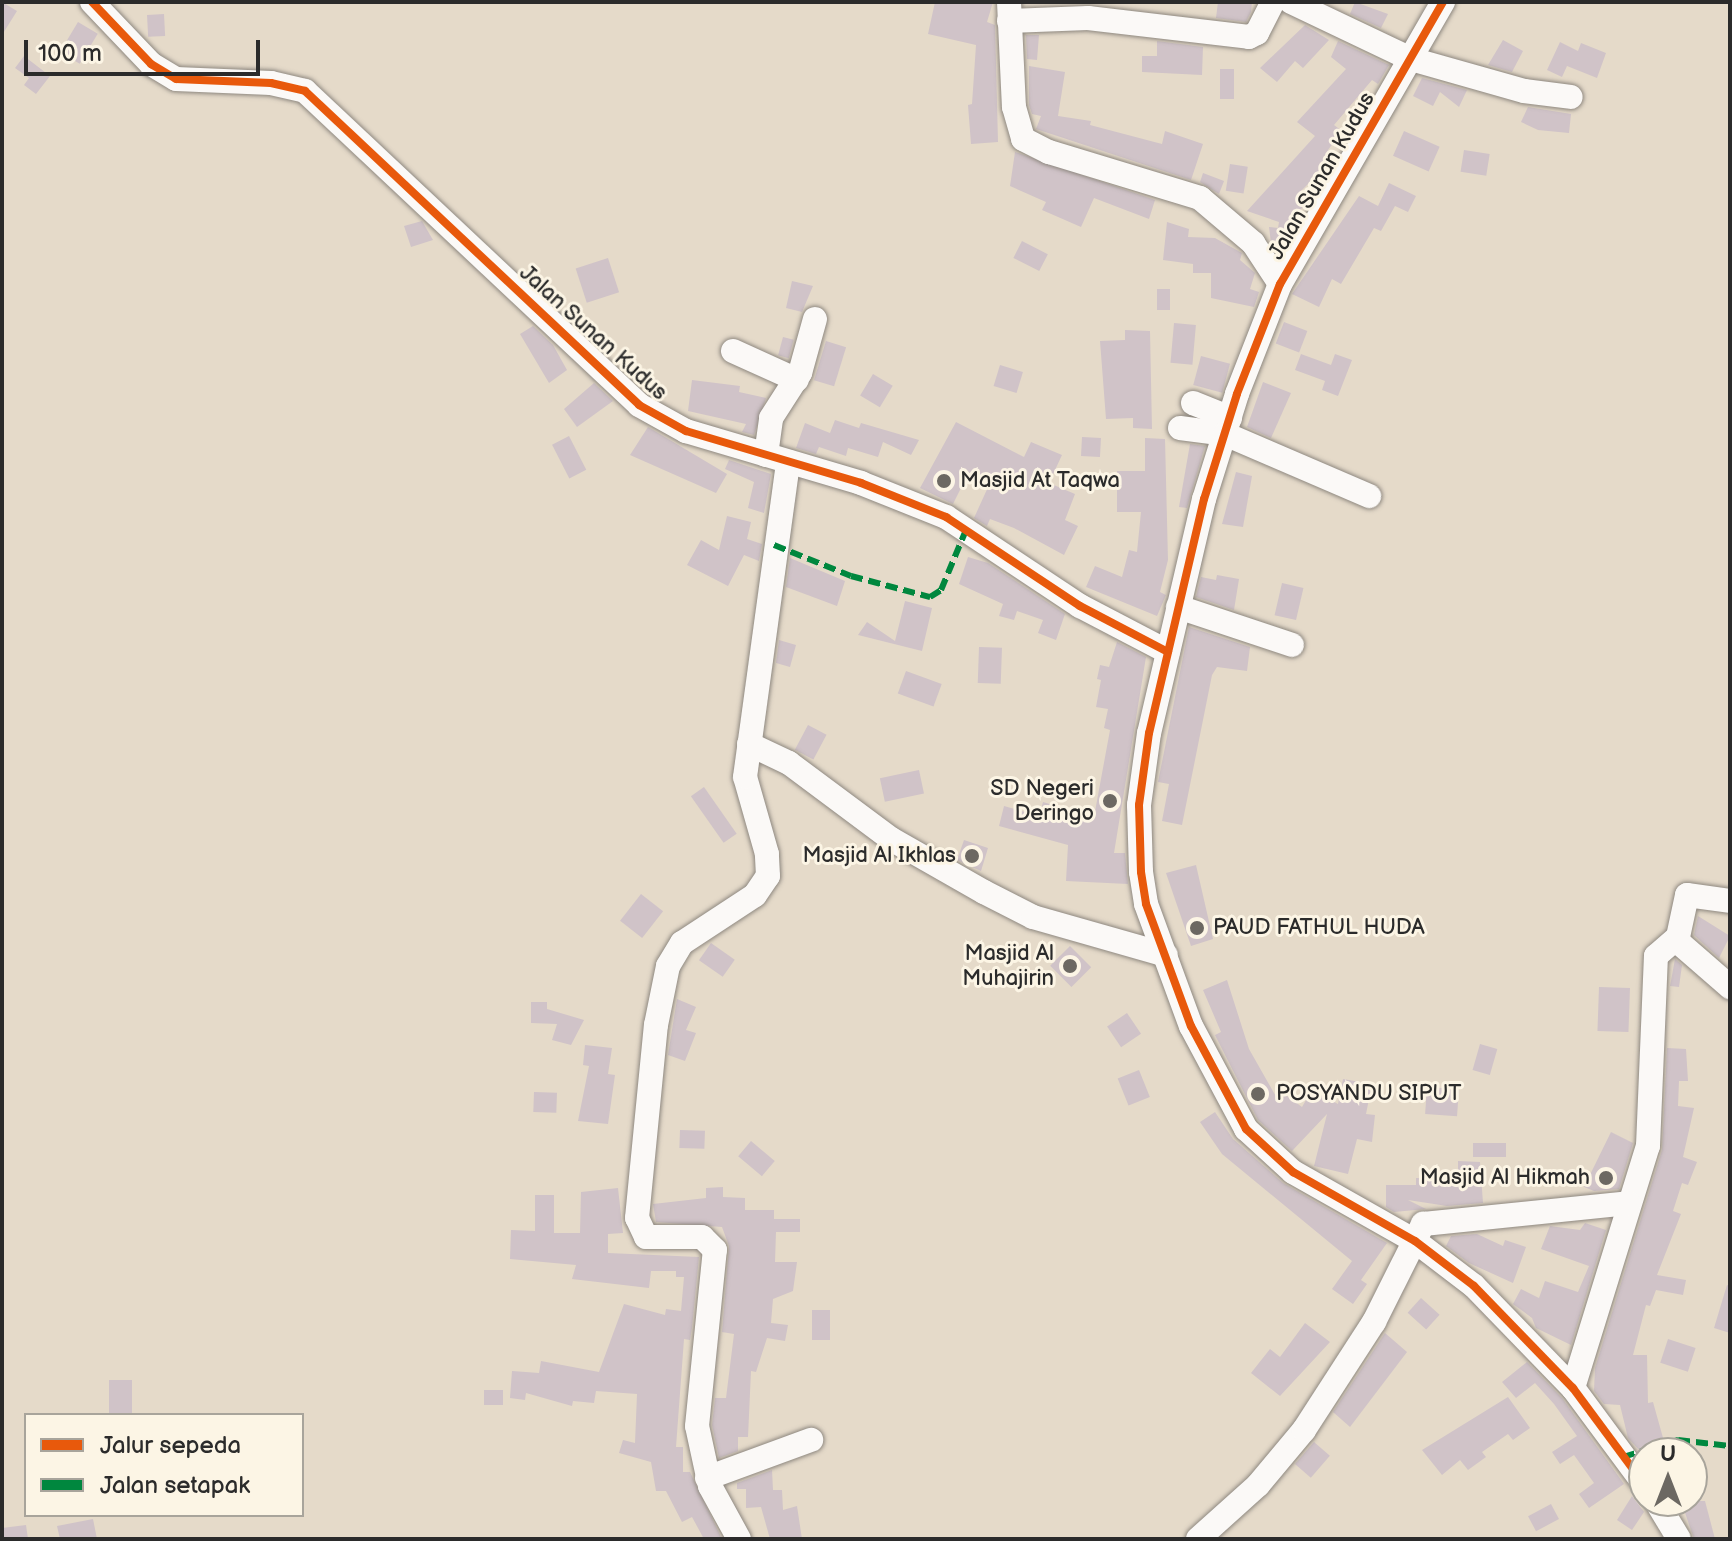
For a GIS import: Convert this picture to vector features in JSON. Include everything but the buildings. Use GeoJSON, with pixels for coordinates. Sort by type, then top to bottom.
{"type":"FeatureCollection","features":[{"type":"Feature","properties":{"kind":"street","name":"Jalan Sunan Kudus"},"geometry":{"type":"LineString","coordinates":[[92,2],[151,64],[176,79],[207,84],[271,83],[305,91],[639,405],[686,431],[777,458],[946,517],[1080,606],[1168,652]]}},
{"type":"Feature","properties":{"kind":"street"},"geometry":{"type":"LineString","coordinates":[[1273,2],[1257,33],[1249,37],[1009,12],[1014,107],[1019,132],[1028,143],[1200,198],[1253,243],[1280,284]]}},
{"type":"Feature","properties":{"kind":"street"},"geometry":{"type":"LineString","coordinates":[[1291,2],[1411,59],[1524,91],[1571,97]]}},
{"type":"Feature","properties":{"kind":"street","name":"Jalan Sunan Kudus"},"geometry":{"type":"LineString","coordinates":[[1443,2],[1280,284],[1227,426],[1178,607],[1143,764],[1139,816],[1143,888],[1191,1026],[1246,1129],[1293,1172],[1415,1241],[1499,1309],[1573,1388],[1628,1462]]}},
{"type":"Feature","properties":{"kind":"street"},"geometry":{"type":"LineString","coordinates":[[739,1539],[707,1478],[697,1426],[715,1250],[702,1237],[646,1237],[637,1218],[656,1025],[668,966],[682,943],[755,895],[768,876],[767,854],[747,790],[777,458],[771,418],[797,380],[815,319]]}},
{"type":"Feature","properties":{"kind":"street"},"geometry":{"type":"LineString","coordinates":[[733,351],[797,380]]}},
{"type":"Feature","properties":{"kind":"street"},"geometry":{"type":"LineString","coordinates":[[1193,403],[1227,426],[1369,496]]}},
{"type":"Feature","properties":{"kind":"street"},"geometry":{"type":"LineString","coordinates":[[1180,428],[1227,426]]}},
{"type":"Feature","properties":{"kind":"street"},"geometry":{"type":"LineString","coordinates":[[1178,607],[1292,645]]}},
{"type":"Feature","properties":{"kind":"street"},"geometry":{"type":"LineString","coordinates":[[749,744],[789,763],[891,839],[1021,911],[1166,955]]}},
{"type":"Feature","properties":{"kind":"street"},"geometry":{"type":"LineString","coordinates":[[1573,1388],[1649,1137],[1655,963],[1659,953],[1676,940],[1687,895],[1730,901]]}},
{"type":"Feature","properties":{"kind":"street"},"geometry":{"type":"LineString","coordinates":[[1676,940],[1730,987]]}},
{"type":"Feature","properties":{"kind":"street"},"geometry":{"type":"LineString","coordinates":[[1198,1539],[1258,1485],[1304,1430],[1374,1322],[1423,1224],[1629,1203]]}},
{"type":"Feature","properties":{"kind":"street"},"geometry":{"type":"LineString","coordinates":[[707,1478],[811,1440]]}},
{"type":"Feature","properties":{"kind":"street"},"geometry":{"type":"LineString","coordinates":[[1666,1517],[1679,1539]]}},
{"type":"Feature","properties":{"kind":"marked path"},"geometry":{"type":"LineString","coordinates":[[774,545],[851,576],[930,597],[941,590],[966,530]]}},
{"type":"Feature","properties":{"kind":"marked path"},"geometry":{"type":"LineString","coordinates":[[1623,1457],[1678,1440],[1730,1446]]}},
{"type":"Feature","properties":{"kind":"cycle path"},"geometry":{"type":"LineString","coordinates":[[92,2],[151,64],[176,79],[271,83],[305,91],[639,405],[686,431],[861,483],[946,517],[1080,606],[1168,652]]}},
{"type":"Feature","properties":{"kind":"cycle path"},"geometry":{"type":"LineString","coordinates":[[1443,2],[1280,284],[1237,394],[1204,499],[1149,733],[1139,805],[1141,872],[1146,904],[1191,1026],[1246,1129],[1293,1172],[1415,1241],[1474,1286],[1573,1388],[1628,1462]]}},
{"type":"Feature","properties":{"kind":"place","name":"Masjid At Taqwa"},"geometry":{"type":"Point","coordinates":[944,481]}},
{"type":"Feature","properties":{"kind":"place","name":"SD Negeri Deringo"},"geometry":{"type":"Point","coordinates":[1110,801]}},
{"type":"Feature","properties":{"kind":"place","name":"Masjid Al Ikhlas"},"geometry":{"type":"Point","coordinates":[972,856]}},
{"type":"Feature","properties":{"kind":"place","name":"PAUD FATHUL HUDA"},"geometry":{"type":"Point","coordinates":[1197,928]}},
{"type":"Feature","properties":{"kind":"place","name":"Masjid Al Muhajirin"},"geometry":{"type":"Point","coordinates":[1070,966]}},
{"type":"Feature","properties":{"kind":"place","name":"POSYANDU SIPUT"},"geometry":{"type":"Point","coordinates":[1258,1094]}},
{"type":"Feature","properties":{"kind":"place","name":"Masjid Al Hikmah"},"geometry":{"type":"Point","coordinates":[1606,1178]}}]}
